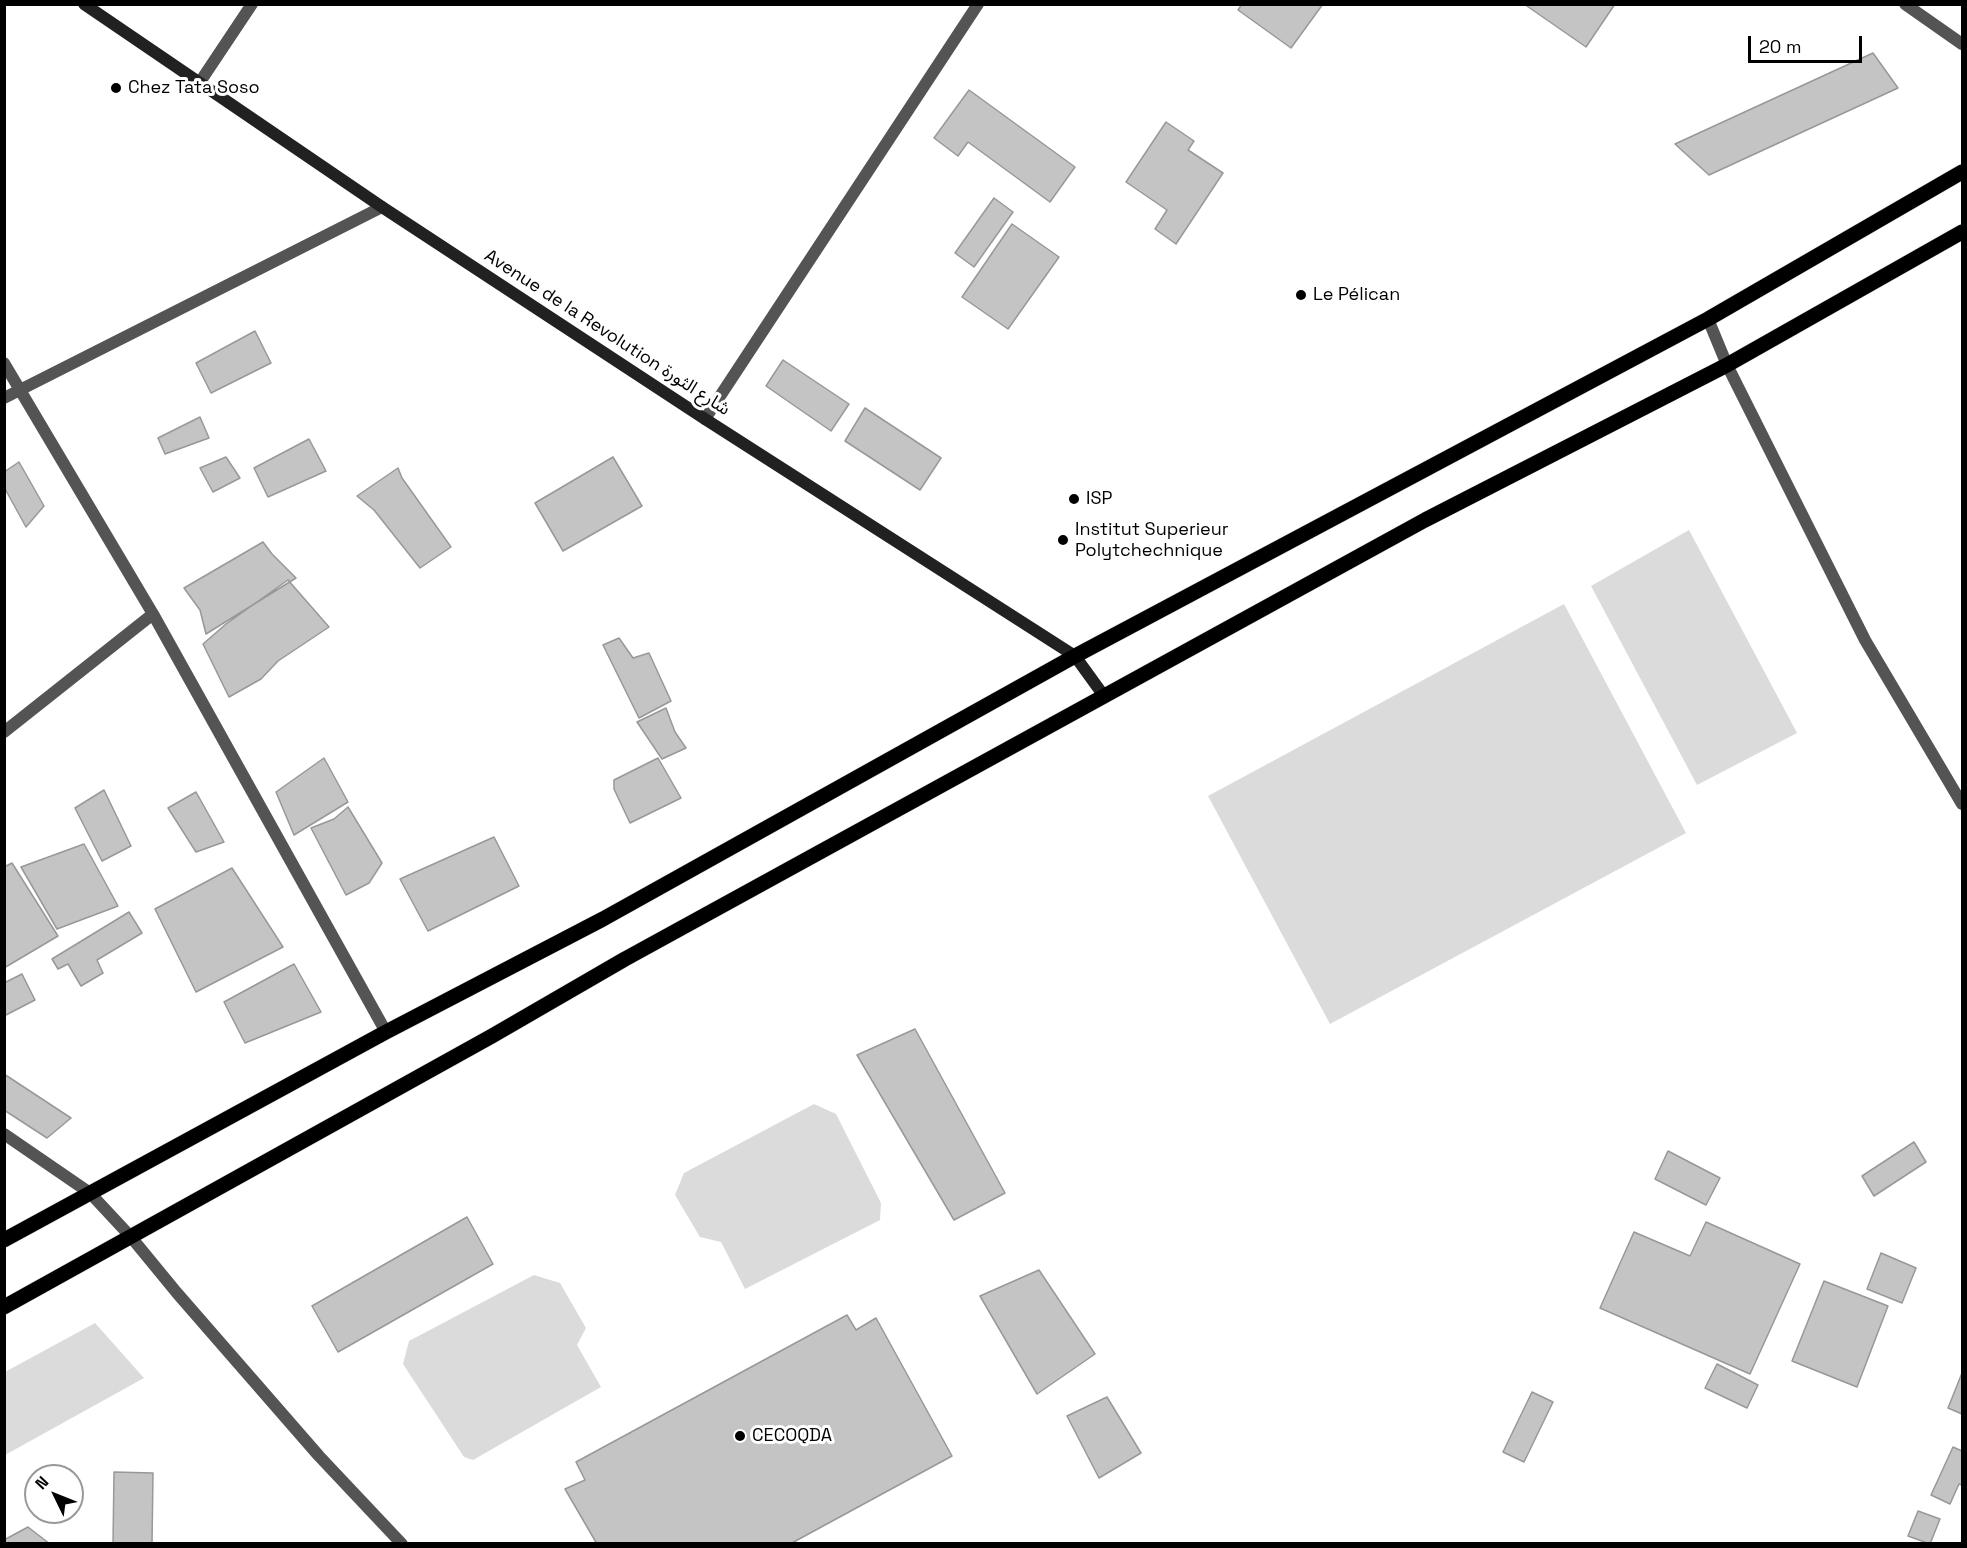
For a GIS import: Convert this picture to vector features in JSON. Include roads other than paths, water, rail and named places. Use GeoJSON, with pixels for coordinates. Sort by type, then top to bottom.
{"type":"FeatureCollection","features":[{"type":"Feature","properties":{"kind":"main road"},"geometry":{"type":"LineString","coordinates":[[4,1240],[386,1032],[603,919],[1075,657],[1708,319],[1962,172]]}},
{"type":"Feature","properties":{"kind":"main road"},"geometry":{"type":"LineString","coordinates":[[4,1307],[492,1036],[625,958],[1425,520],[1727,365],[1962,232]]}},
{"type":"Feature","properties":{"kind":"street","name":"Avenue de la Revolution شارع الثورة"},"geometry":{"type":"LineString","coordinates":[[84,4],[382,207],[705,419],[1075,657],[1104,696]]}},
{"type":"Feature","properties":{"kind":"street"},"geometry":{"type":"LineString","coordinates":[[200,82],[252,4]]}},
{"type":"Feature","properties":{"kind":"street"},"geometry":{"type":"LineString","coordinates":[[705,419],[978,4]]}},
{"type":"Feature","properties":{"kind":"street"},"geometry":{"type":"LineString","coordinates":[[1905,4],[1962,44]]}},
{"type":"Feature","properties":{"kind":"street"},"geometry":{"type":"LineString","coordinates":[[4,398],[382,207]]}},
{"type":"Feature","properties":{"kind":"street"},"geometry":{"type":"LineString","coordinates":[[1708,319],[1727,365],[1865,640],[1962,804]]}},
{"type":"Feature","properties":{"kind":"street"},"geometry":{"type":"LineString","coordinates":[[4,363],[153,614],[386,1032]]}},
{"type":"Feature","properties":{"kind":"street"},"geometry":{"type":"LineString","coordinates":[[4,732],[153,614]]}},
{"type":"Feature","properties":{"kind":"street"},"geometry":{"type":"LineString","coordinates":[[4,1134],[90,1193],[131,1237],[312,1447],[402,1544]]}},
{"type":"Feature","properties":{"kind":"place","name":"Chez Tata Soso"},"geometry":{"type":"Point","coordinates":[116,88]}},
{"type":"Feature","properties":{"kind":"place","name":"Le Pélican"},"geometry":{"type":"Point","coordinates":[1301,295]}},
{"type":"Feature","properties":{"kind":"place","name":"ISP"},"geometry":{"type":"Point","coordinates":[1074,499]}},
{"type":"Feature","properties":{"kind":"place","name":"Institut Superieur Polytchechnique"},"geometry":{"type":"Point","coordinates":[1063,540]}},
{"type":"Feature","properties":{"kind":"place","name":"CECOQDA"},"geometry":{"type":"Point","coordinates":[740,1436]}}]}
